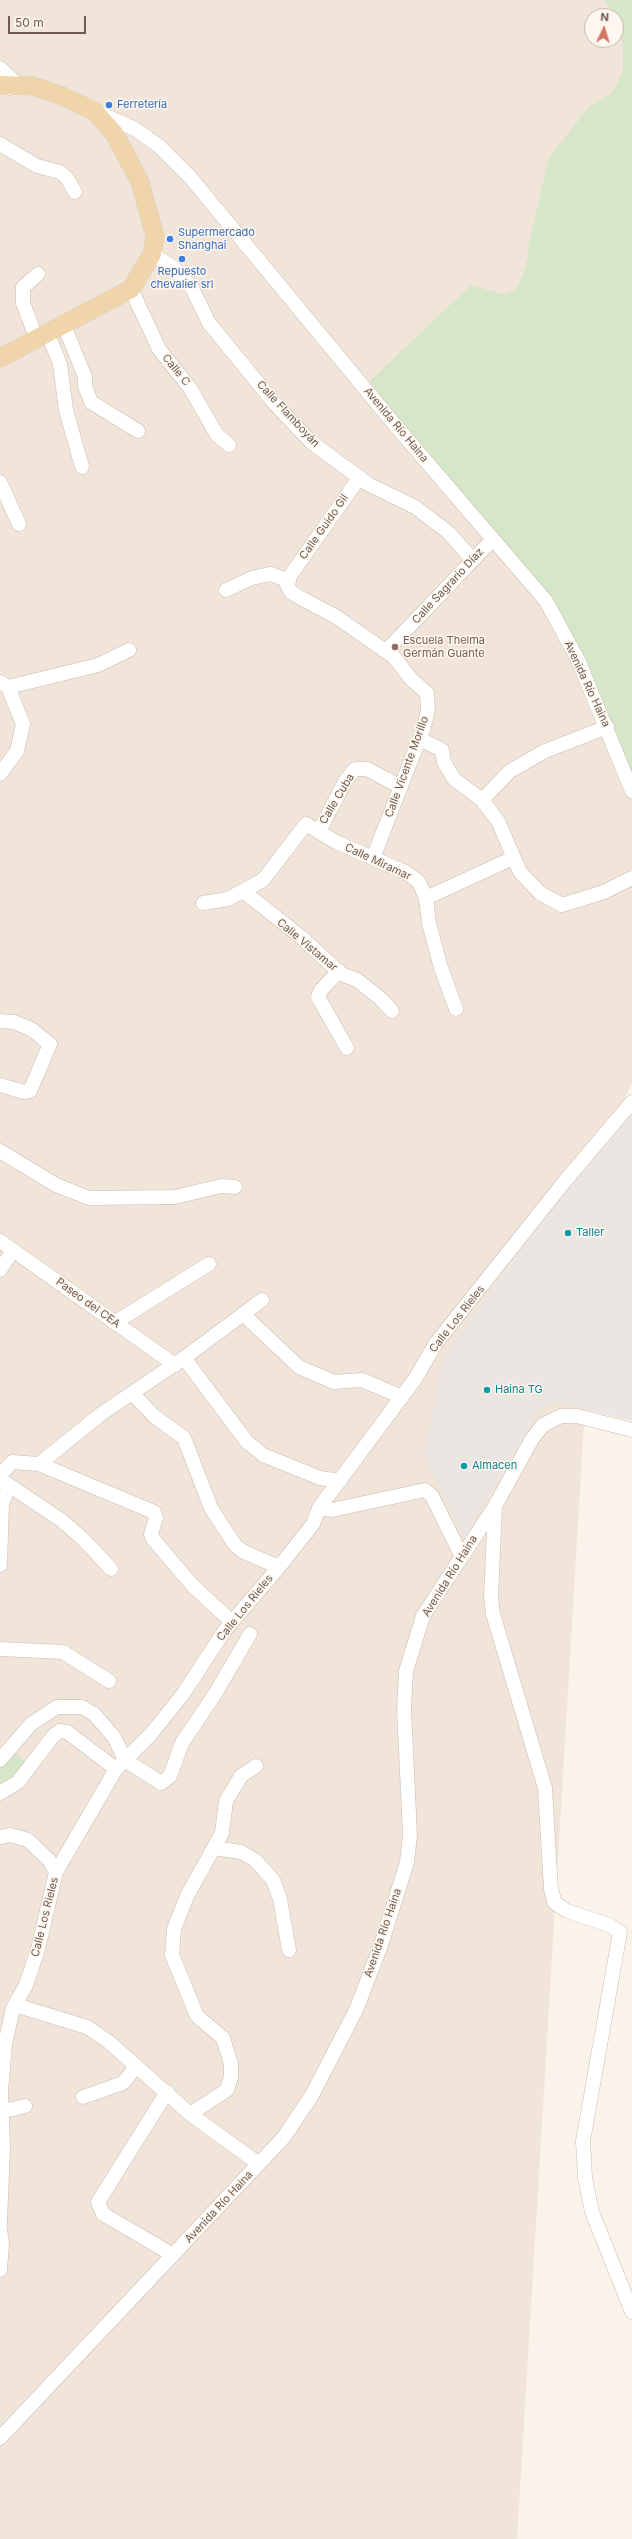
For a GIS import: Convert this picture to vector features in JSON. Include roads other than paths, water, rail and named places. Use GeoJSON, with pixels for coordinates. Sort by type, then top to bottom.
{"type":"FeatureCollection","features":[{"type":"Feature","properties":{"kind":"main road"},"geometry":{"type":"LineString","coordinates":[[0,358],[131,290],[152,254],[155,236],[140,182],[114,133],[94,111],[60,95],[33,86],[9,85]]}},
{"type":"Feature","properties":{"kind":"street"},"geometry":{"type":"LineString","coordinates":[[0,68],[9,85],[0,93]]}},
{"type":"Feature","properties":{"kind":"street","name":"Avenida Río Haina"},"geometry":{"type":"LineString","coordinates":[[94,111],[135,129],[159,146],[190,177],[394,425],[546,601],[578,660],[607,727],[632,791]]}},
{"type":"Feature","properties":{"kind":"street"},"geometry":{"type":"LineString","coordinates":[[0,144],[37,166],[60,172],[67,178],[75,192]]}},
{"type":"Feature","properties":{"kind":"street","name":"Calle Flamboyán"},"geometry":{"type":"LineString","coordinates":[[152,254],[174,268],[192,288],[209,323],[276,405],[311,442],[359,478],[415,507],[448,532],[472,559]]}},
{"type":"Feature","properties":{"kind":"street"},"geometry":{"type":"LineString","coordinates":[[38,274],[23,287],[23,303],[60,364],[66,410],[82,468]]}},
{"type":"Feature","properties":{"kind":"street","name":"Calle C"},"geometry":{"type":"LineString","coordinates":[[131,290],[159,349],[190,388],[217,435],[229,445]]}},
{"type":"Feature","properties":{"kind":"street"},"geometry":{"type":"LineString","coordinates":[[64,325],[85,376],[85,386],[91,402],[138,431]]}},
{"type":"Feature","properties":{"kind":"street","name":"Calle Guido Gil"},"geometry":{"type":"LineString","coordinates":[[289,579],[359,478]]}},
{"type":"Feature","properties":{"kind":"street"},"geometry":{"type":"LineString","coordinates":[[0,482],[19,524]]}},
{"type":"Feature","properties":{"kind":"street","name":"Calle Sagrario Díaz"},"geometry":{"type":"LineString","coordinates":[[386,650],[472,559],[493,539]]}},
{"type":"Feature","properties":{"kind":"street"},"geometry":{"type":"LineString","coordinates":[[226,590],[252,578],[265,575],[271,574],[289,579]]}},
{"type":"Feature","properties":{"kind":"street","name":"Calle Vicente Morillo"},"geometry":{"type":"LineString","coordinates":[[289,579],[287,585],[295,595],[335,616],[386,650],[394,657],[411,678],[427,693],[428,710],[420,738],[373,858]]}},
{"type":"Feature","properties":{"kind":"street"},"geometry":{"type":"LineString","coordinates":[[0,774],[17,751],[23,724],[4,685],[98,665],[129,650]]}},
{"type":"Feature","properties":{"kind":"street"},"geometry":{"type":"LineString","coordinates":[[482,800],[516,768],[545,751],[607,727]]}},
{"type":"Feature","properties":{"kind":"street"},"geometry":{"type":"LineString","coordinates":[[420,738],[442,750],[444,762],[454,779],[482,800],[498,821],[520,872],[540,893],[562,905],[604,892],[632,878]]}},
{"type":"Feature","properties":{"kind":"street","name":"Calle Cuba"},"geometry":{"type":"LineString","coordinates":[[318,831],[346,780],[356,769],[368,769],[401,787]]}},
{"type":"Feature","properties":{"kind":"street","name":"Calle Cuba"},"geometry":{"type":"LineString","coordinates":[[203,903],[228,899],[263,880],[306,824]]}},
{"type":"Feature","properties":{"kind":"street","name":"Calle Miramar"},"geometry":{"type":"LineString","coordinates":[[306,824],[336,842],[406,873],[419,882],[426,898],[436,948],[456,1009]]}},
{"type":"Feature","properties":{"kind":"street"},"geometry":{"type":"LineString","coordinates":[[426,898],[513,858]]}},
{"type":"Feature","properties":{"kind":"street","name":"Calle Vistamar"},"geometry":{"type":"LineString","coordinates":[[243,891],[301,937],[339,972],[357,980],[381,999],[392,1011]]}},
{"type":"Feature","properties":{"kind":"street"},"geometry":{"type":"LineString","coordinates":[[339,972],[321,990],[318,998],[348,1048]]}},
{"type":"Feature","properties":{"kind":"street"},"geometry":{"type":"LineString","coordinates":[[0,1021],[14,1022],[31,1029],[50,1044],[30,1091],[24,1092],[0,1085]]}},
{"type":"Feature","properties":{"kind":"street","name":"Calle Los Rieles"},"geometry":{"type":"LineString","coordinates":[[0,2223],[3,2148],[0,2092],[5,2044],[15,2005],[29,1976],[38,1949],[56,1872],[121,1765],[151,1734],[183,1694],[232,1622],[313,1524],[319,1508],[402,1397],[436,1343],[565,1181],[632,1102]]}},
{"type":"Feature","properties":{"kind":"street"},"geometry":{"type":"LineString","coordinates":[[0,1151],[56,1185],[89,1198],[175,1197],[221,1186],[235,1187]]}},
{"type":"Feature","properties":{"kind":"street","name":"Paseo del CEA"},"geometry":{"type":"LineString","coordinates":[[0,1241],[114,1323],[180,1361],[247,1442],[263,1455],[320,1478],[340,1481]]}},
{"type":"Feature","properties":{"kind":"street"},"geometry":{"type":"LineString","coordinates":[[0,1270],[13,1250]]}},
{"type":"Feature","properties":{"kind":"street"},"geometry":{"type":"LineString","coordinates":[[114,1323],[210,1264]]}},
{"type":"Feature","properties":{"kind":"street"},"geometry":{"type":"LineString","coordinates":[[38,1464],[100,1414],[180,1361],[262,1300]]}},
{"type":"Feature","properties":{"kind":"street"},"geometry":{"type":"LineString","coordinates":[[244,1314],[299,1367],[334,1382],[362,1380],[402,1397]]}},
{"type":"Feature","properties":{"kind":"street"},"geometry":{"type":"LineString","coordinates":[[132,1393],[154,1416],[184,1438],[211,1508],[235,1545],[244,1552],[279,1567]]}},
{"type":"Feature","properties":{"kind":"street","name":"Avenida Río Haina"},"geometry":{"type":"LineString","coordinates":[[0,2438],[284,2137],[333,2058],[356,2010],[381,1945],[407,1862],[410,1835],[404,1709],[406,1671],[423,1616],[495,1506],[532,1439],[543,1425],[561,1416],[577,1416],[632,1430]]}},
{"type":"Feature","properties":{"kind":"street"},"geometry":{"type":"LineString","coordinates":[[0,1475],[12,1462],[38,1464],[154,1512],[156,1518],[151,1534],[153,1539],[193,1586],[232,1622]]}},
{"type":"Feature","properties":{"kind":"street"},"geometry":{"type":"LineString","coordinates":[[0,1565],[2,1504],[5,1482],[61,1520],[111,1569]]}},
{"type":"Feature","properties":{"kind":"street"},"geometry":{"type":"LineString","coordinates":[[319,1508],[332,1510],[425,1490],[432,1496],[461,1556]]}},
{"type":"Feature","properties":{"kind":"street"},"geometry":{"type":"LineString","coordinates":[[495,1506],[491,1596],[493,1614],[545,1788],[553,1896],[556,1903],[567,1911],[609,1925],[620,1932],[583,2141],[585,2178],[592,2212],[632,2312]]}},
{"type":"Feature","properties":{"kind":"street"},"geometry":{"type":"LineString","coordinates":[[0,1793],[18,1782],[54,1735],[60,1731],[67,1732],[121,1765],[161,1783],[170,1776],[182,1743],[215,1694],[250,1634]]}},
{"type":"Feature","properties":{"kind":"street"},"geometry":{"type":"LineString","coordinates":[[0,1649],[63,1652],[109,1681]]}},
{"type":"Feature","properties":{"kind":"street"},"geometry":{"type":"LineString","coordinates":[[0,1760],[31,1724],[57,1707],[82,1707],[94,1714],[114,1737],[121,1765]]}},
{"type":"Feature","properties":{"kind":"street"},"geometry":{"type":"LineString","coordinates":[[190,2114],[227,2090],[231,2077],[231,2064],[223,2038],[197,2016],[172,1955],[174,1929],[187,1896],[222,1833],[226,1801],[241,1776],[256,1766]]}},
{"type":"Feature","properties":{"kind":"street"},"geometry":{"type":"LineString","coordinates":[[0,1837],[11,1835],[28,1840],[49,1860],[56,1872]]}},
{"type":"Feature","properties":{"kind":"street"},"geometry":{"type":"LineString","coordinates":[[214,1848],[241,1852],[255,1860],[273,1880],[280,1899],[289,1950]]}},
{"type":"Feature","properties":{"kind":"street"},"geometry":{"type":"LineString","coordinates":[[29,1976],[31,1995],[37,2011]]}},
{"type":"Feature","properties":{"kind":"street"},"geometry":{"type":"LineString","coordinates":[[15,2005],[86,2027],[109,2042],[135,2068],[167,2092],[190,2114],[259,2164]]}},
{"type":"Feature","properties":{"kind":"street"},"geometry":{"type":"LineString","coordinates":[[83,2097],[123,2083],[135,2068]]}},
{"type":"Feature","properties":{"kind":"street"},"geometry":{"type":"LineString","coordinates":[[167,2092],[98,2202],[103,2214],[173,2255]]}},
{"type":"Feature","properties":{"kind":"street"},"geometry":{"type":"LineString","coordinates":[[0,2112],[25,2106]]}},
{"type":"Feature","properties":{"kind":"street"},"geometry":{"type":"LineString","coordinates":[[0,2229],[2,2244],[0,2270]]}},
{"type":"Feature","properties":{"kind":"place","name":"Ferretería"},"geometry":{"type":"Point","coordinates":[109,105]}},
{"type":"Feature","properties":{"kind":"place","name":"Supermercado Shanghai"},"geometry":{"type":"Point","coordinates":[170,239]}},
{"type":"Feature","properties":{"kind":"place","name":"Repuesto chevalier srl"},"geometry":{"type":"Point","coordinates":[182,259]}},
{"type":"Feature","properties":{"kind":"place","name":"Escuela Thelma Germán Guante"},"geometry":{"type":"Point","coordinates":[395,647]}},
{"type":"Feature","properties":{"kind":"place","name":"Taller"},"geometry":{"type":"Point","coordinates":[568,1233]}},
{"type":"Feature","properties":{"kind":"place","name":"Haina TG"},"geometry":{"type":"Point","coordinates":[487,1390]}},
{"type":"Feature","properties":{"kind":"place","name":"Almacen"},"geometry":{"type":"Point","coordinates":[464,1466]}}]}
